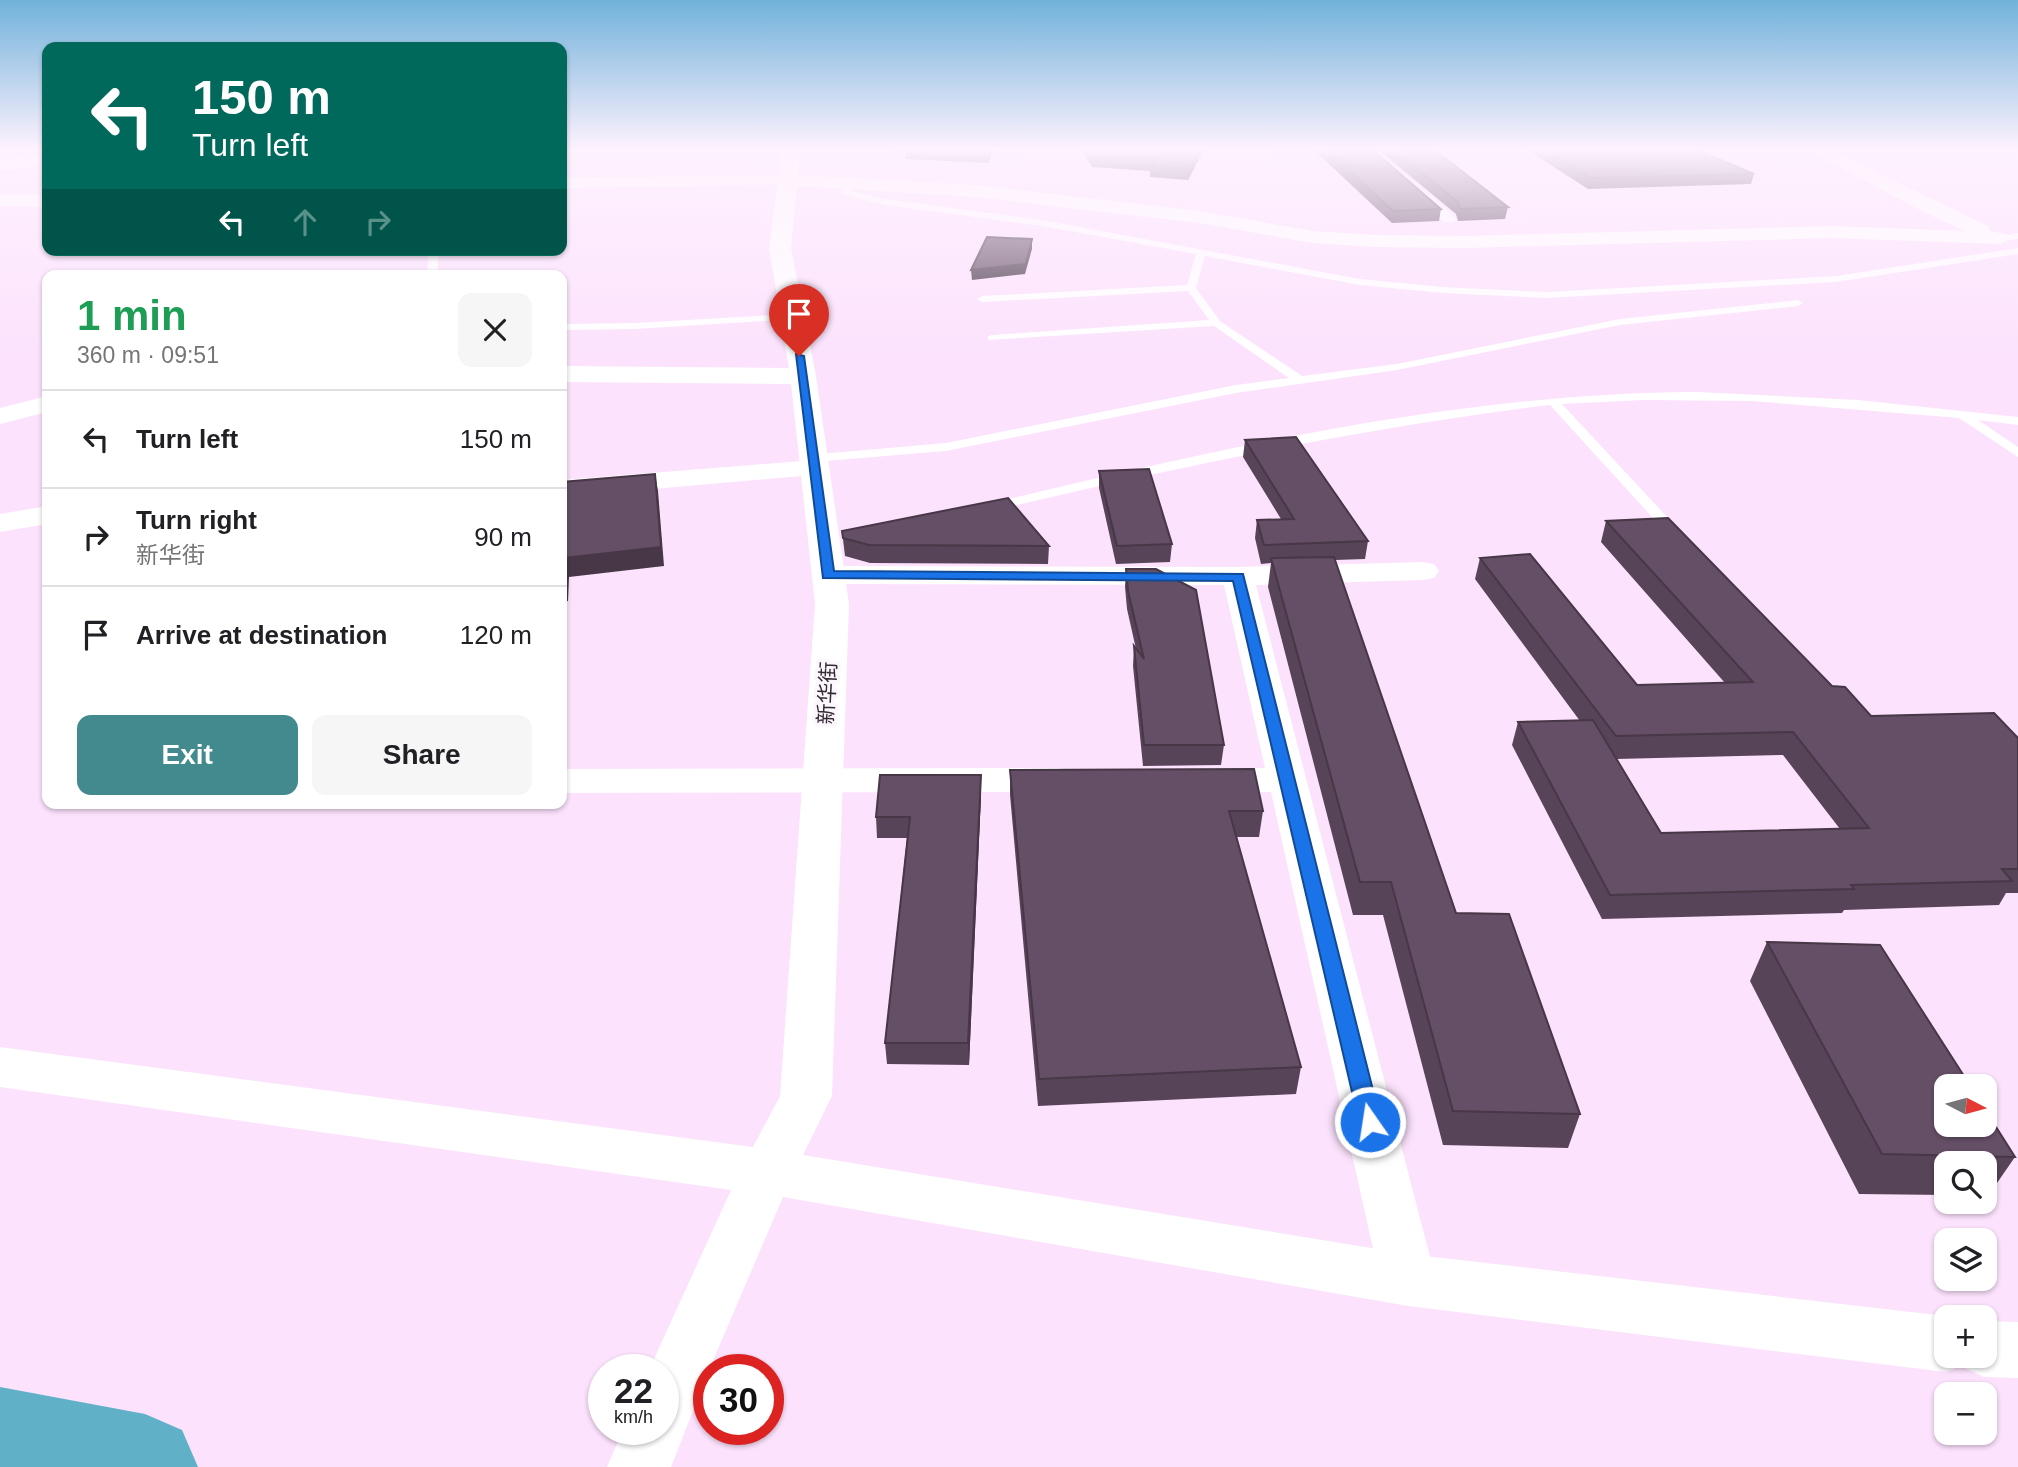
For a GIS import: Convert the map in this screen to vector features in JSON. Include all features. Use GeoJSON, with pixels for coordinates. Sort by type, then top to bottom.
{"type":"FeatureCollection","features":[{"type":"Feature","properties":{"kind":"street","name":"新华街"},"geometry":{"type":"LineString","coordinates":[[679,1372],[742,1224],[806,1096],[832,604],[829,552],[803,376],[780,248],[783,219]]}},
{"type":"Feature","properties":{"kind":"street"},"geometry":{"type":"LineString","coordinates":[[1214,219],[1312,237],[1376,241],[1465,242],[1832,232],[2012,239]]}},
{"type":"Feature","properties":{"kind":"street"},"geometry":{"type":"LineString","coordinates":[[1832,232],[1840,223],[1855,219]]}},
{"type":"Feature","properties":{"kind":"street"},"geometry":{"type":"LineString","coordinates":[[1961,219],[2012,239]]}},
{"type":"Feature","properties":{"kind":"street"},"geometry":{"type":"LineString","coordinates":[[567,374],[803,376]]}},
{"type":"Feature","properties":{"kind":"street"},"geometry":{"type":"LineString","coordinates":[[0,416],[42,405]]}},
{"type":"Feature","properties":{"kind":"street"},"geometry":{"type":"LineString","coordinates":[[567,488],[814,463]]}},
{"type":"Feature","properties":{"kind":"street"},"geometry":{"type":"LineString","coordinates":[[0,523],[42,516]]}},
{"type":"Feature","properties":{"kind":"street"},"geometry":{"type":"LineString","coordinates":[[829,552],[1238,576],[1423,571]]}},
{"type":"Feature","properties":{"kind":"street"},"geometry":{"type":"LineString","coordinates":[[1238,576],[1408,1280]]}},
{"type":"Feature","properties":{"kind":"street"},"geometry":{"type":"LineString","coordinates":[[567,781],[1096,780]]}},
{"type":"Feature","properties":{"kind":"street"},"geometry":{"type":"LineString","coordinates":[[1178,780],[1287,780]]}},
{"type":"Feature","properties":{"kind":"street"},"geometry":{"type":"LineString","coordinates":[[0,1067],[768,1172],[1408,1280],[1934,1343]]}},
{"type":"Feature","properties":{"kind":"street"},"geometry":{"type":"LineString","coordinates":[[1997,1349],[2018,1350]]}},
{"type":"Feature","properties":{"kind":"street"},"geometry":{"type":"LineString","coordinates":[[639,1467],[648,1445]]}},
{"type":"Feature","properties":{"kind":"lane"},"geometry":{"type":"LineString","coordinates":[[1016,219],[1360,282],[1443,290],[1547,295],[1836,279],[1952,259],[2018,251]]}},
{"type":"Feature","properties":{"kind":"lane"},"geometry":{"type":"LineString","coordinates":[[1200,253],[1191,288],[1216,324],[1299,380]]}},
{"type":"Feature","properties":{"kind":"lane"},"geometry":{"type":"LineString","coordinates":[[982,299],[1191,288]]}},
{"type":"Feature","properties":{"kind":"lane"},"geometry":{"type":"LineString","coordinates":[[814,463],[946,447],[1236,389],[1397,367],[1620,322],[1797,303]]}},
{"type":"Feature","properties":{"kind":"lane"},"geometry":{"type":"LineString","coordinates":[[567,327],[792,317]]}},
{"type":"Feature","properties":{"kind":"lane"},"geometry":{"type":"LineString","coordinates":[[992,338],[1216,324]]}},
{"type":"Feature","properties":{"kind":"lane"},"geometry":{"type":"LineString","coordinates":[[973,512],[1196,459],[1394,422],[1588,398],[1730,397],[1962,414],[2018,421]]}},
{"type":"Feature","properties":{"kind":"lane"},"geometry":{"type":"LineString","coordinates":[[1554,402],[1683,542]]}},
{"type":"Feature","properties":{"kind":"lane"},"geometry":{"type":"LineString","coordinates":[[1962,414],[2018,453]]}},
{"type":"Feature","properties":{"kind":"building"},"geometry":{"type":"Polygon","coordinates":[[[987,237],[1032,239],[1026,264],[971,270],[987,237]]]}},
{"type":"Feature","properties":{"kind":"building"},"geometry":{"type":"Polygon","coordinates":[[[1296,437],[1368,541],[1264,545],[1257,520],[1294,519],[1245,440],[1296,437]]]}},
{"type":"Feature","properties":{"kind":"building"},"geometry":{"type":"Polygon","coordinates":[[[1149,469],[1172,544],[1117,546],[1099,471],[1149,469]]]}},
{"type":"Feature","properties":{"kind":"building"},"geometry":{"type":"Polygon","coordinates":[[[655,474],[661,547],[567,558],[567,482],[655,474]]]}},
{"type":"Feature","properties":{"kind":"building"},"geometry":{"type":"Polygon","coordinates":[[[1008,498],[1049,546],[869,545],[843,538],[842,531],[1008,498]]]}},
{"type":"Feature","properties":{"kind":"building"},"geometry":{"type":"Polygon","coordinates":[[[1668,518],[1832,686],[1845,687],[1871,716],[1994,713],[2018,738],[2018,869],[2002,869],[2012,881],[1851,885],[1854,889],[1610,895],[1518,722],[1593,720],[1661,833],[1869,828],[1793,732],[1616,736],[1480,558],[1530,554],[1637,685],[1753,682],[1606,521],[1668,518]]]}},
{"type":"Feature","properties":{"kind":"building"},"geometry":{"type":"Polygon","coordinates":[[[1334,557],[1456,913],[1509,914],[1580,1114],[1453,1111],[1391,882],[1360,882],[1271,558],[1334,557]]]}},
{"type":"Feature","properties":{"kind":"building"},"geometry":{"type":"Polygon","coordinates":[[[1126,569],[1156,569],[1196,590],[1224,745],[1144,745],[1134,646],[1144,659],[1128,591],[1126,569]]]}},
{"type":"Feature","properties":{"kind":"building"},"geometry":{"type":"Polygon","coordinates":[[[1254,769],[1263,811],[1229,811],[1301,1067],[1039,1079],[1010,770],[1254,769]]]}},
{"type":"Feature","properties":{"kind":"building"},"geometry":{"type":"Polygon","coordinates":[[[880,775],[981,775],[968,1043],[885,1043],[910,817],[876,817],[880,775]]]}},
{"type":"Feature","properties":{"kind":"building"},"geometry":{"type":"Polygon","coordinates":[[[1767,942],[1880,945],[1963,1074],[1934,1074],[1934,1138],[1997,1138],[1997,1129],[2015,1157],[1997,1157],[1997,1151],[1934,1151],[1934,1155],[1882,1154],[1767,942]]]}},
{"type":"Feature","properties":{"kind":"waterway"},"geometry":{"type":"LineString","coordinates":[[0,1439],[145,1467]]}},
{"type":"Feature","properties":{"kind":"route"},"geometry":{"type":"LineString","coordinates":[[799,356],[828,575],[1238,576],[1370,1122]]}}]}
